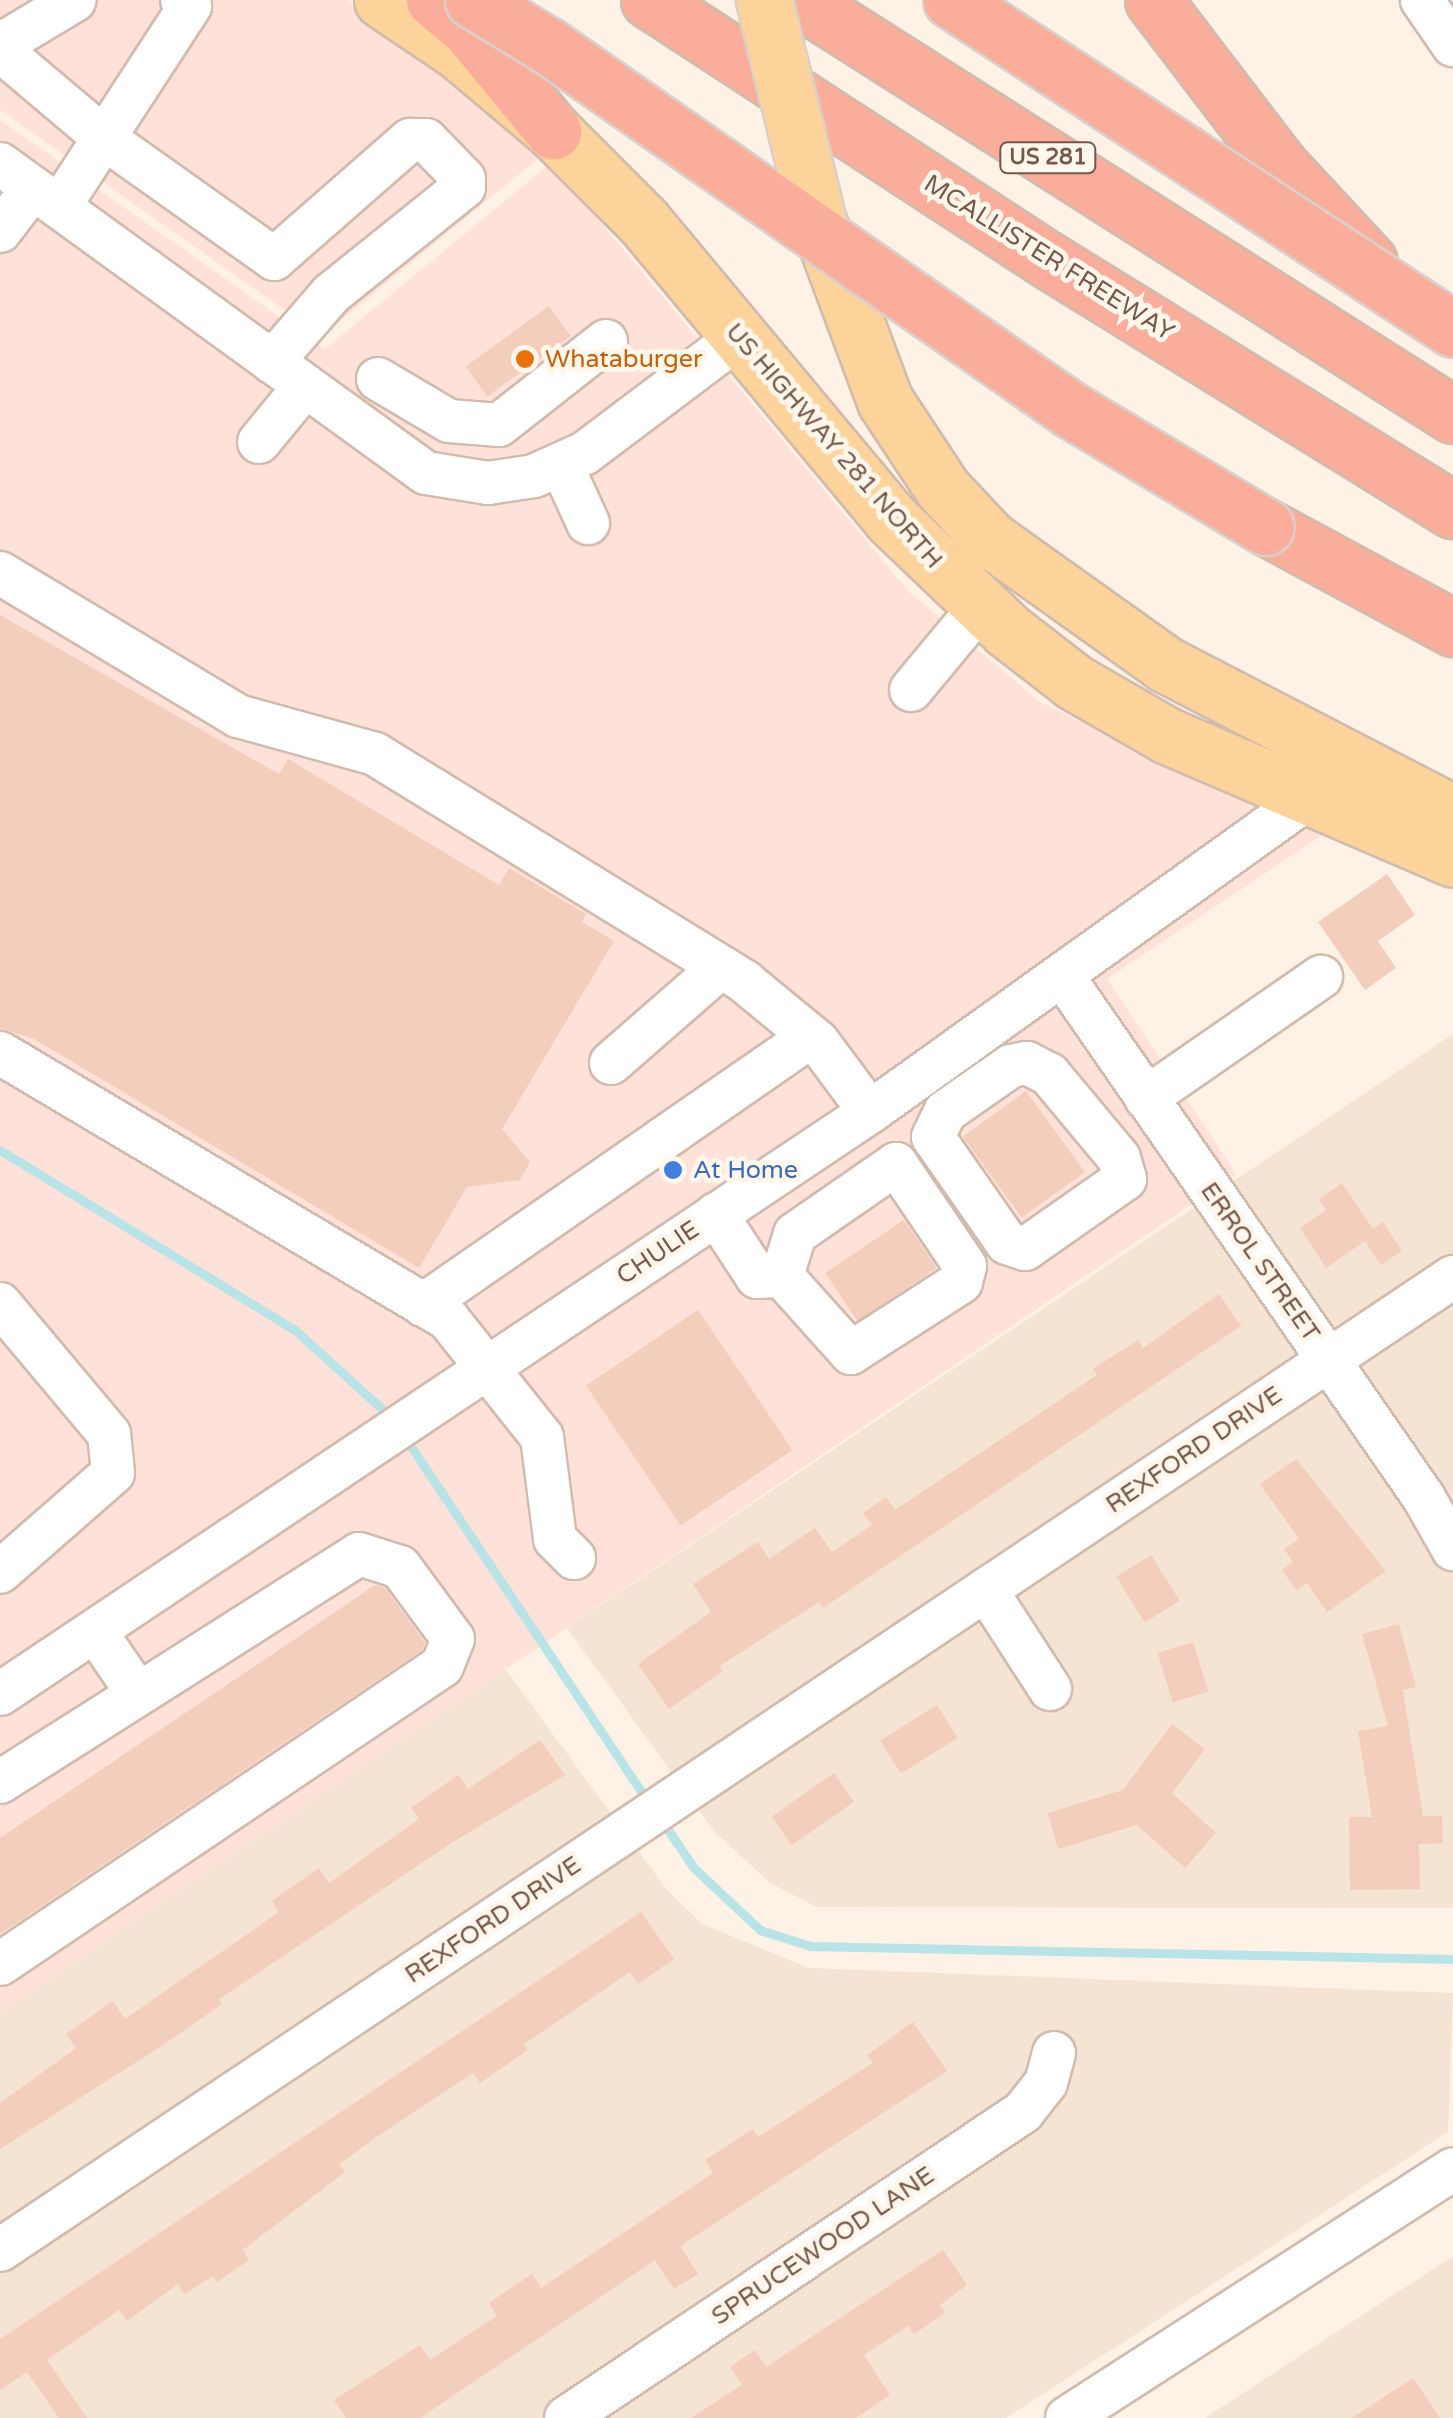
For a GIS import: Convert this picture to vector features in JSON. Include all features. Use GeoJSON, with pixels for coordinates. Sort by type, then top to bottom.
{"type":"FeatureCollection","features":[{"type":"Feature","properties":{"kind":"highway"},"geometry":{"type":"LineString","coordinates":[[434,0],[468,28],[553,132]]}},
{"type":"Feature","properties":{"kind":"highway"},"geometry":{"type":"LineString","coordinates":[[473,0],[1071,410],[1266,528],[1453,628]]}},
{"type":"Feature","properties":{"kind":"highway","name":"MCALLISTER FREEWAY"},"geometry":{"type":"LineString","coordinates":[[649,0],[1043,258],[1453,510]]}},
{"type":"Feature","properties":{"kind":"highway","name":"US 281"},"geometry":{"type":"LineString","coordinates":[[800,0],[1453,415]]}},
{"type":"Feature","properties":{"kind":"highway"},"geometry":{"type":"LineString","coordinates":[[951,0],[1453,330]]}},
{"type":"Feature","properties":{"kind":"highway"},"geometry":{"type":"LineString","coordinates":[[1153,0],[1279,164],[1453,352]]}},
{"type":"Feature","properties":{"kind":"main road","name":"US HIGHWAY 281 NORTH"},"geometry":{"type":"LineString","coordinates":[[382,0],[458,51],[553,132],[643,221],[891,518],[980,607],[1074,682],[1168,736],[1453,859]]}},
{"type":"Feature","properties":{"kind":"main road"},"geometry":{"type":"LineString","coordinates":[[764,0],[818,221],[886,401],[944,489],[990,539],[1165,664],[1453,813]]}},
{"type":"Feature","properties":{"kind":"street"},"geometry":{"type":"LineString","coordinates":[[75,0],[0,48],[104,138],[274,259],[321,305]]}},
{"type":"Feature","properties":{"kind":"street"},"geometry":{"type":"LineString","coordinates":[[0,230],[31,186],[104,138],[190,6],[182,0]]}},
{"type":"Feature","properties":{"kind":"street"},"geometry":{"type":"LineString","coordinates":[[1422,0],[1453,46]]}},
{"type":"Feature","properties":{"kind":"street"},"geometry":{"type":"LineString","coordinates":[[259,442],[321,305],[464,188],[464,179],[426,140],[410,140],[274,259]]}},
{"type":"Feature","properties":{"kind":"street"},"geometry":{"type":"LineString","coordinates":[[31,186],[426,474],[488,483],[534,476],[585,453],[740,336]]}},
{"type":"Feature","properties":{"kind":"street"},"geometry":{"type":"LineString","coordinates":[[378,379],[449,422],[500,425],[606,341]]}},
{"type":"Feature","properties":{"kind":"street"},"geometry":{"type":"LineString","coordinates":[[560,464],[588,524]]}},
{"type":"Feature","properties":{"kind":"street"},"geometry":{"type":"LineString","coordinates":[[0,573],[238,716],[375,754],[773,999],[812,1036],[870,1112]]}},
{"type":"Feature","properties":{"kind":"street"},"geometry":{"type":"LineString","coordinates":[[910,690],[980,607]]}},
{"type":"Feature","properties":{"kind":"street","name":"CHULIE"},"geometry":{"type":"LineString","coordinates":[[0,1694],[870,1112],[1064,978],[1307,799]]}},
{"type":"Feature","properties":{"kind":"street"},"geometry":{"type":"LineString","coordinates":[[610,1063],[720,967]]}},
{"type":"Feature","properties":{"kind":"street"},"geometry":{"type":"LineString","coordinates":[[1146,1098],[1322,977]]}},
{"type":"Feature","properties":{"kind":"street","name":"ERROL STREET"},"geometry":{"type":"LineString","coordinates":[[1064,978],[1453,1548]]}},
{"type":"Feature","properties":{"kind":"street"},"geometry":{"type":"LineString","coordinates":[[423,1305],[812,1036]]}},
{"type":"Feature","properties":{"kind":"street"},"geometry":{"type":"LineString","coordinates":[[0,1053],[448,1320],[471,1378],[542,1438],[554,1540],[574,1558]]}},
{"type":"Feature","properties":{"kind":"street"},"geometry":{"type":"LineString","coordinates":[[944,1060],[969,1094]]}},
{"type":"Feature","properties":{"kind":"street"},"geometry":{"type":"LineString","coordinates":[[1125,1178],[1118,1158],[1049,1074],[1027,1063],[1010,1066],[944,1112],[932,1138],[1007,1244],[1025,1249],[1178,1144]]}},
{"type":"Feature","properties":{"kind":"street"},"geometry":{"type":"LineString","coordinates":[[716,1214],[757,1276],[782,1276],[851,1353],[961,1282],[965,1266],[896,1164],[795,1234],[782,1276]]}},
{"type":"Feature","properties":{"kind":"street","name":"REXFORD DRIVE"},"geometry":{"type":"LineString","coordinates":[[0,2250],[1453,1277]]}},
{"type":"Feature","properties":{"kind":"street"},"geometry":{"type":"LineString","coordinates":[[0,1304],[109,1434],[113,1473],[0,1572]]}},
{"type":"Feature","properties":{"kind":"street"},"geometry":{"type":"LineString","coordinates":[[0,1782],[358,1554],[400,1566],[453,1638],[442,1666],[0,1964]]}},
{"type":"Feature","properties":{"kind":"street"},"geometry":{"type":"LineString","coordinates":[[986,1590],[1050,1690]]}},
{"type":"Feature","properties":{"kind":"street"},"geometry":{"type":"LineString","coordinates":[[94,1631],[138,1694]]}},
{"type":"Feature","properties":{"kind":"street","name":"SPRUCEWOOD LANE"},"geometry":{"type":"LineString","coordinates":[[566,2418],[1023,2112],[1046,2084],[1054,2052]]}},
{"type":"Feature","properties":{"kind":"street"},"geometry":{"type":"LineString","coordinates":[[1067,2418],[1453,2169]]}},
{"type":"Feature","properties":{"kind":"shaded area"},"geometry":{"type":"Polygon","coordinates":[[[0,0],[347,0],[452,69],[546,152],[322,336],[0,110],[0,0]]]}},
{"type":"Feature","properties":{"kind":"shaded area"},"geometry":{"type":"Polygon","coordinates":[[[0,120],[325,349],[551,163],[910,593],[1040,702],[1324,834],[1107,979],[1236,1174],[0,2012],[0,120]]]}},
{"type":"Feature","properties":{"kind":"shaded area"},"geometry":{"type":"Polygon","coordinates":[[[1453,1034],[1453,1908],[817,1907],[770,1883],[715,1832],[567,1628],[1453,1034]]]}},
{"type":"Feature","properties":{"kind":"shaded area"},"geometry":{"type":"Polygon","coordinates":[[[505,1669],[667,1890],[702,1924],[809,1968],[1453,1993],[1448,2132],[1006,2418],[0,2418],[0,2012],[505,1669]]]}},
{"type":"Feature","properties":{"kind":"shaded area"},"geometry":{"type":"Polygon","coordinates":[[[1453,2256],[1453,2418],[1205,2418],[1453,2256]]]}},
{"type":"Feature","properties":{"kind":"building","name":"Whataburger"},"geometry":{"type":"Polygon","coordinates":[[[549,306],[571,336],[487,396],[466,367],[549,306]]]}},
{"type":"Feature","properties":{"kind":"building"},"geometry":{"type":"Polygon","coordinates":[[[0,615],[279,774],[288,759],[499,885],[509,868],[586,914],[582,922],[614,941],[502,1129],[530,1162],[520,1180],[467,1187],[419,1268],[34,1039],[0,1028],[0,615]]]}},
{"type":"Feature","properties":{"kind":"building"},"geometry":{"type":"Polygon","coordinates":[[[1387,874],[1415,915],[1378,941],[1396,968],[1365,990],[1318,922],[1387,874]]]}},
{"type":"Feature","properties":{"kind":"building"},"geometry":{"type":"Polygon","coordinates":[[[1026,1091],[1085,1172],[1022,1218],[963,1137],[1026,1091]]]}},
{"type":"Feature","properties":{"kind":"building"},"geometry":{"type":"Polygon","coordinates":[[[1342,1183],[1373,1229],[1383,1222],[1402,1251],[1381,1265],[1365,1241],[1326,1268],[1300,1228],[1326,1210],[1319,1199],[1342,1183]]]}},
{"type":"Feature","properties":{"kind":"building"},"geometry":{"type":"Polygon","coordinates":[[[904,1220],[936,1268],[858,1321],[825,1273],[904,1220]]]}},
{"type":"Feature","properties":{"kind":"building"},"geometry":{"type":"Polygon","coordinates":[[[1219,1294],[1241,1326],[823,1608],[819,1602],[720,1666],[723,1671],[669,1709],[638,1664],[711,1612],[693,1584],[758,1542],[769,1559],[815,1528],[832,1552],[872,1525],[863,1513],[886,1497],[895,1510],[1097,1375],[1093,1369],[1138,1340],[1143,1348],[1219,1294]]]}},
{"type":"Feature","properties":{"kind":"building"},"geometry":{"type":"Polygon","coordinates":[[[698,1310],[793,1450],[681,1526],[586,1385],[698,1310]]]}},
{"type":"Feature","properties":{"kind":"building"},"geometry":{"type":"Polygon","coordinates":[[[1296,1459],[1386,1571],[1327,1612],[1307,1583],[1296,1590],[1282,1570],[1293,1562],[1284,1549],[1299,1539],[1260,1484],[1296,1459]]]}},
{"type":"Feature","properties":{"kind":"building"},"geometry":{"type":"Polygon","coordinates":[[[1151,1555],[1180,1601],[1145,1623],[1116,1577],[1151,1555]]]}},
{"type":"Feature","properties":{"kind":"building"},"geometry":{"type":"Polygon","coordinates":[[[375,1585],[385,1588],[425,1643],[422,1650],[0,1934],[0,1838],[375,1585]]]}},
{"type":"Feature","properties":{"kind":"building"},"geometry":{"type":"Polygon","coordinates":[[[1399,1624],[1416,1687],[1403,1690],[1423,1816],[1442,1816],[1443,1843],[1419,1844],[1420,1889],[1350,1890],[1349,1817],[1372,1817],[1358,1731],[1388,1726],[1362,1634],[1399,1624]]]}},
{"type":"Feature","properties":{"kind":"building"},"geometry":{"type":"Polygon","coordinates":[[[1193,1642],[1208,1692],[1173,1703],[1158,1653],[1193,1642]]]}},
{"type":"Feature","properties":{"kind":"building"},"geometry":{"type":"Polygon","coordinates":[[[937,1705],[958,1738],[901,1774],[880,1741],[937,1705]]]}},
{"type":"Feature","properties":{"kind":"building"},"geometry":{"type":"Polygon","coordinates":[[[1172,1724],[1205,1749],[1172,1793],[1216,1833],[1185,1868],[1137,1825],[1058,1849],[1048,1813],[1123,1790],[1172,1724]]]}},
{"type":"Feature","properties":{"kind":"building"},"geometry":{"type":"Polygon","coordinates":[[[540,1740],[565,1775],[453,1842],[219,1999],[222,2004],[163,2045],[0,2149],[0,2103],[76,2048],[66,2034],[113,2001],[125,2019],[279,1912],[272,1901],[319,1868],[329,1883],[419,1819],[411,1808],[458,1775],[468,1789],[540,1740]]]}},
{"type":"Feature","properties":{"kind":"building"},"geometry":{"type":"Polygon","coordinates":[[[834,1773],[854,1802],[792,1845],[772,1817],[834,1773]]]}},
{"type":"Feature","properties":{"kind":"building"},"geometry":{"type":"Polygon","coordinates":[[[641,1912],[674,1959],[638,1984],[630,1972],[524,2044],[528,2050],[480,2083],[473,2073],[391,2127],[339,2164],[345,2172],[243,2250],[249,2260],[217,2282],[213,2276],[184,2294],[178,2284],[127,2321],[119,2310],[47,2360],[87,2418],[59,2418],[27,2372],[0,2390],[0,2339],[641,1912]]]}},
{"type":"Feature","properties":{"kind":"building"},"geometry":{"type":"Polygon","coordinates":[[[913,2022],[947,2071],[680,2246],[698,2274],[674,2289],[655,2260],[420,2418],[346,2418],[334,2400],[420,2345],[430,2360],[497,2316],[489,2303],[532,2274],[541,2288],[713,2173],[705,2160],[753,2129],[758,2137],[873,2063],[867,2055],[913,2022]]]}},
{"type":"Feature","properties":{"kind":"building"},"geometry":{"type":"Polygon","coordinates":[[[943,2250],[967,2285],[940,2305],[945,2313],[914,2334],[908,2326],[864,2355],[890,2395],[856,2418],[691,2418],[742,2385],[730,2367],[755,2350],[766,2367],[943,2250]]]}},
{"type":"Feature","properties":{"kind":"building"},"geometry":{"type":"Polygon","coordinates":[[[1413,2378],[1440,2418],[1352,2418],[1413,2378]]]}},
{"type":"Feature","properties":{"kind":"waterway"},"geometry":{"type":"LineString","coordinates":[[0,1150],[295,1330],[392,1418]]}},
{"type":"Feature","properties":{"kind":"waterway"},"geometry":{"type":"LineString","coordinates":[[406,1439],[647,1800]]}},
{"type":"Feature","properties":{"kind":"waterway"},"geometry":{"type":"LineString","coordinates":[[662,1821],[694,1868],[760,1930],[810,1946],[1453,1959]]}},
{"type":"Feature","properties":{"kind":"place","name":"Whataburger"},"geometry":{"type":"Point","coordinates":[525,359]}},
{"type":"Feature","properties":{"kind":"place","name":"At Home"},"geometry":{"type":"Point","coordinates":[673,1170]}}]}
